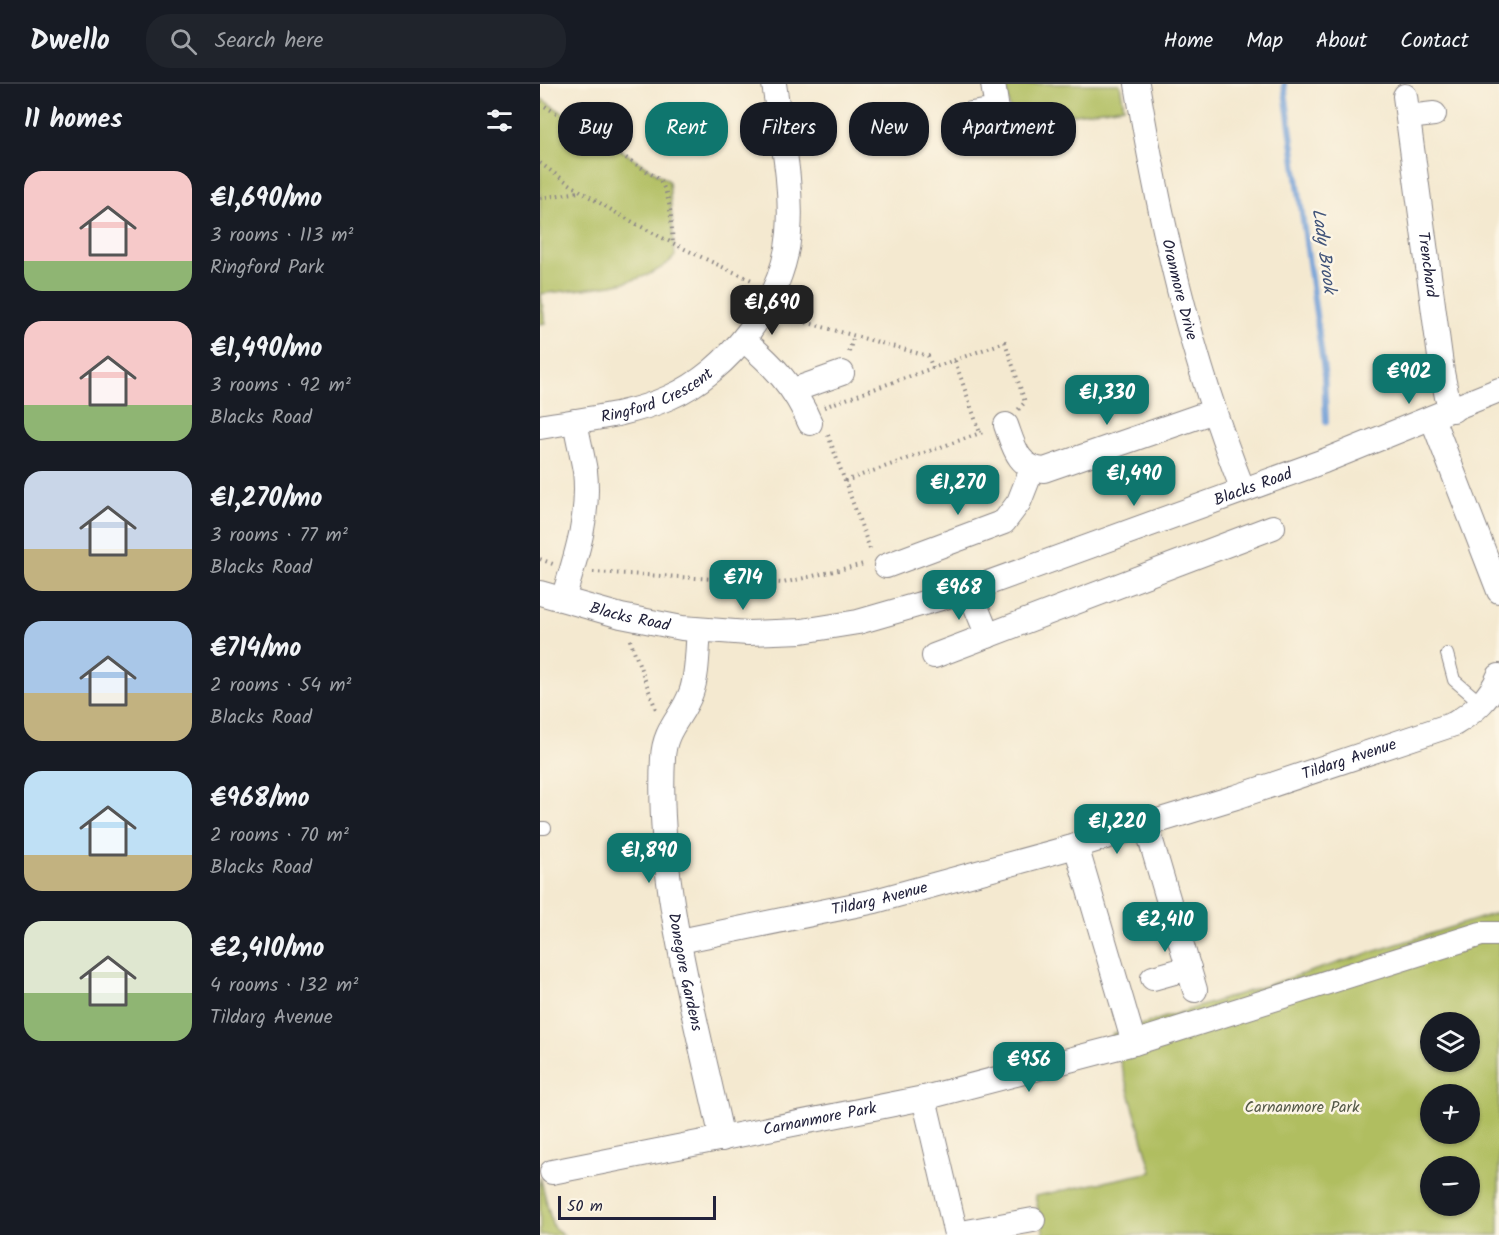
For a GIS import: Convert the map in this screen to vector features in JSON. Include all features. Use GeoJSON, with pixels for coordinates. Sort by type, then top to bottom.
{"type":"FeatureCollection","features":[{"type":"Feature","properties":{"kind":"street","name":"Ringford Crescent"},"geometry":{"type":"LineString","coordinates":[[540,427],[638,409],[669,398],[713,370],[744,340],[767,300],[789,236],[790,189],[774,84]]}},
{"type":"Feature","properties":{"kind":"street"},"geometry":{"type":"LineString","coordinates":[[993,84],[996,102]]}},
{"type":"Feature","properties":{"kind":"street","name":"Oranmore Drive"},"geometry":{"type":"LineString","coordinates":[[1137,84],[1154,190],[1170,259],[1214,411],[1243,490]]}},
{"type":"Feature","properties":{"kind":"street","name":"Trenchard"},"geometry":{"type":"LineString","coordinates":[[1434,114],[1406,106],[1447,397],[1442,414]]}},
{"type":"Feature","properties":{"kind":"street"},"geometry":{"type":"LineString","coordinates":[[744,340],[781,373],[818,421]]}},
{"type":"Feature","properties":{"kind":"street"},"geometry":{"type":"LineString","coordinates":[[794,390],[842,373]]}},
{"type":"Feature","properties":{"kind":"street","name":"Blacks Road"},"geometry":{"type":"LineString","coordinates":[[552,596],[621,616],[699,630],[748,633],[802,631],[858,622],[969,590],[1243,490],[1499,390]]}},
{"type":"Feature","properties":{"kind":"street"},"geometry":{"type":"LineString","coordinates":[[1006,425],[1018,456],[1032,469],[1044,470],[1214,411]]}},
{"type":"Feature","properties":{"kind":"street"},"geometry":{"type":"LineString","coordinates":[[1442,414],[1499,591]]}},
{"type":"Feature","properties":{"kind":"street","name":"Ringford Crescent"},"geometry":{"type":"LineString","coordinates":[[552,596],[571,571],[584,524],[585,472],[575,421]]}},
{"type":"Feature","properties":{"kind":"street"},"geometry":{"type":"LineString","coordinates":[[886,566],[1004,522],[1019,502],[1032,469]]}},
{"type":"Feature","properties":{"kind":"street"},"geometry":{"type":"LineString","coordinates":[[934,656],[1273,527]]}},
{"type":"Feature","properties":{"kind":"street"},"geometry":{"type":"LineString","coordinates":[[969,590],[988,636]]}},
{"type":"Feature","properties":{"kind":"street","name":"Donegore Gardens"},"geometry":{"type":"LineString","coordinates":[[699,630],[692,693],[666,738],[663,757],[664,829],[666,862],[680,941],[722,1139]]}},
{"type":"Feature","properties":{"kind":"street","name":"Tildarg Avenue"},"geometry":{"type":"LineString","coordinates":[[680,941],[875,901],[1076,846],[1434,732],[1472,714],[1499,676]]}},
{"type":"Feature","properties":{"kind":"street"},"geometry":{"type":"LineString","coordinates":[[1146,824],[1192,979],[1153,978]]}},
{"type":"Feature","properties":{"kind":"street"},"geometry":{"type":"LineString","coordinates":[[1076,846],[1134,1043]]}},
{"type":"Feature","properties":{"kind":"street","name":"Carnanmore Park"},"geometry":{"type":"LineString","coordinates":[[552,1172],[924,1098],[1134,1043],[1481,934],[1499,934]]}},
{"type":"Feature","properties":{"kind":"street"},"geometry":{"type":"LineString","coordinates":[[924,1098],[956,1234],[1033,1220]]}},
{"type":"Feature","properties":{"kind":"lane"},"geometry":{"type":"LineString","coordinates":[[1447,654],[1454,680],[1481,703]]}},
{"type":"Feature","properties":{"kind":"path"},"geometry":{"type":"LineString","coordinates":[[540,103],[660,179],[669,202],[673,244]]}},
{"type":"Feature","properties":{"kind":"path"},"geometry":{"type":"LineString","coordinates":[[540,163],[579,192],[767,300],[928,356],[933,369]]}},
{"type":"Feature","properties":{"kind":"path"},"geometry":{"type":"LineString","coordinates":[[540,198],[579,192]]}},
{"type":"Feature","properties":{"kind":"path"},"geometry":{"type":"LineString","coordinates":[[540,559],[571,571],[783,583],[875,561],[845,481],[818,421],[933,369],[1005,342],[1025,402],[1006,425],[845,481]]}},
{"type":"Feature","properties":{"kind":"path"},"geometry":{"type":"LineString","coordinates":[[955,361],[980,433]]}},
{"type":"Feature","properties":{"kind":"path"},"geometry":{"type":"LineString","coordinates":[[621,616],[666,738]]}},
{"type":"Feature","properties":{"kind":"green space"},"geometry":{"type":"Polygon","coordinates":[[[1006,84],[1120,84],[1124,107],[1076,114],[1076,102],[1009,102],[1006,84]]]}},
{"type":"Feature","properties":{"kind":"green space"},"geometry":{"type":"Polygon","coordinates":[[[540,98],[558,110],[558,156],[630,156],[669,181],[675,256],[663,267],[631,281],[541,294],[545,323],[540,324],[540,98]]]}},
{"type":"Feature","properties":{"kind":"green space","name":"Carnanmore Park"},"geometry":{"type":"Polygon","coordinates":[[[1499,912],[1499,1235],[1044,1235],[1035,1196],[1152,1172],[1112,1034],[1499,912]]]}},
{"type":"Feature","properties":{"kind":"green space"},"geometry":{"type":"Polygon","coordinates":[[[540,1176],[553,1227],[564,1235],[540,1235],[540,1176]]]}},
{"type":"Feature","properties":{"kind":"waterway","name":"Lady Brook"},"geometry":{"type":"LineString","coordinates":[[1284,84],[1324,371],[1326,422]]}}]}
